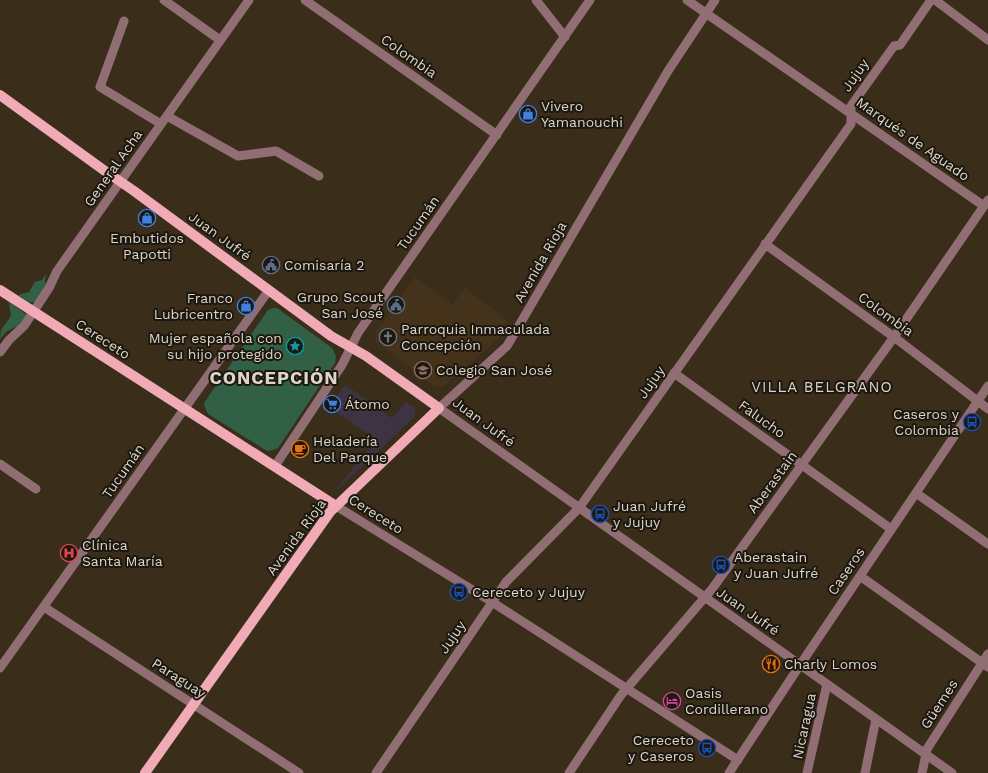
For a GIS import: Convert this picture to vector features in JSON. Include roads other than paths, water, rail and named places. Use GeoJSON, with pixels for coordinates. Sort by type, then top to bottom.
{"type":"FeatureCollection","features":[{"type":"Feature","properties":{"kind":"main road","name":"Juan Jufré"},"geometry":{"type":"LineString","coordinates":[[0,95],[331,336],[366,356],[439,408]]}},
{"type":"Feature","properties":{"kind":"main road","name":"Cereceto"},"geometry":{"type":"LineString","coordinates":[[0,290],[336,506]]}},
{"type":"Feature","properties":{"kind":"main road","name":"Avenida Rioja"},"geometry":{"type":"LineString","coordinates":[[145,773],[330,512],[439,408]]}},
{"type":"Feature","properties":{"kind":"street"},"geometry":{"type":"LineString","coordinates":[[164,0],[220,40]]}},
{"type":"Feature","properties":{"kind":"street","name":"General Acha"},"geometry":{"type":"LineString","coordinates":[[0,352],[8,340],[24,326],[57,271],[249,0]]}},
{"type":"Feature","properties":{"kind":"street","name":"Colombia"},"geometry":{"type":"LineString","coordinates":[[305,0],[497,134]]}},
{"type":"Feature","properties":{"kind":"street"},"geometry":{"type":"LineString","coordinates":[[536,0],[565,37]]}},
{"type":"Feature","properties":{"kind":"street","name":"Tucumán"},"geometry":{"type":"LineString","coordinates":[[275,466],[342,365],[358,333],[590,0]]}},
{"type":"Feature","properties":{"kind":"street","name":"Marqués de Aguado"},"geometry":{"type":"LineString","coordinates":[[687,0],[851,113],[986,203]]}},
{"type":"Feature","properties":{"kind":"street","name":"Avenida Rioja"},"geometry":{"type":"LineString","coordinates":[[439,408],[507,346],[668,71],[716,0]]}},
{"type":"Feature","properties":{"kind":"street","name":"Jujuy"},"geometry":{"type":"LineString","coordinates":[[376,773],[506,582],[579,508],[850,124],[851,106],[894,46],[900,45],[931,0]]}},
{"type":"Feature","properties":{"kind":"street"},"geometry":{"type":"LineString","coordinates":[[935,0],[988,40]]}},
{"type":"Feature","properties":{"kind":"street"},"geometry":{"type":"LineString","coordinates":[[124,21],[100,87],[238,156],[276,151],[319,176]]}},
{"type":"Feature","properties":{"kind":"street","name":"Aberastain"},"geometry":{"type":"LineString","coordinates":[[569,773],[626,688],[705,597],[802,465],[894,337],[986,203]]}},
{"type":"Feature","properties":{"kind":"street","name":"Colombia"},"geometry":{"type":"LineString","coordinates":[[765,244],[894,337],[988,409]]}},
{"type":"Feature","properties":{"kind":"street","name":"Tucumán"},"geometry":{"type":"LineString","coordinates":[[1,666],[269,290]]}},
{"type":"Feature","properties":{"kind":"street","name":"Falucho"},"geometry":{"type":"LineString","coordinates":[[674,373],[891,529]]}},
{"type":"Feature","properties":{"kind":"street","name":"Caseros"},"geometry":{"type":"LineString","coordinates":[[729,773],[988,386]]}},
{"type":"Feature","properties":{"kind":"street","name":"Juan Jufré"},"geometry":{"type":"LineString","coordinates":[[439,408],[952,773]]}},
{"type":"Feature","properties":{"kind":"street"},"geometry":{"type":"LineString","coordinates":[[0,464],[36,489]]}},
{"type":"Feature","properties":{"kind":"street"},"geometry":{"type":"LineString","coordinates":[[916,493],[988,544]]}},
{"type":"Feature","properties":{"kind":"street","name":"Cereceto"},"geometry":{"type":"LineString","coordinates":[[336,506],[492,602],[738,760]]}},
{"type":"Feature","properties":{"kind":"street"},"geometry":{"type":"LineString","coordinates":[[860,576],[985,665]]}},
{"type":"Feature","properties":{"kind":"street","name":"Paraguay"},"geometry":{"type":"LineString","coordinates":[[44,607],[299,773]]}},
{"type":"Feature","properties":{"kind":"street","name":"Güemes"},"geometry":{"type":"LineString","coordinates":[[922,773],[927,749],[985,665],[988,654]]}},
{"type":"Feature","properties":{"kind":"street","name":"Nicaragua"},"geometry":{"type":"LineString","coordinates":[[808,773],[827,684]]}},
{"type":"Feature","properties":{"kind":"street"},"geometry":{"type":"LineString","coordinates":[[865,773],[876,719]]}},
{"type":"Feature","properties":{"kind":"place","name":"Vivero Yamanouchi"},"geometry":{"type":"Point","coordinates":[528,114]}},
{"type":"Feature","properties":{"kind":"place","name":"Embutidos Papotti"},"geometry":{"type":"Point","coordinates":[147,218]}},
{"type":"Feature","properties":{"kind":"place","name":"Comisaría 2"},"geometry":{"type":"Point","coordinates":[271,265]}},
{"type":"Feature","properties":{"kind":"place","name":"Grupo Scout San José"},"geometry":{"type":"Point","coordinates":[396,305]}},
{"type":"Feature","properties":{"kind":"place","name":"Franco Lubricentro"},"geometry":{"type":"Point","coordinates":[246,306]}},
{"type":"Feature","properties":{"kind":"place","name":"Parroquia Inmaculada Concepción"},"geometry":{"type":"Point","coordinates":[388,337]}},
{"type":"Feature","properties":{"kind":"place","name":"Mujer española con su hijo protegido"},"geometry":{"type":"Point","coordinates":[295,346]}},
{"type":"Feature","properties":{"kind":"place","name":"Colegio San José"},"geometry":{"type":"Point","coordinates":[423,370]}},
{"type":"Feature","properties":{"kind":"place","name":"Átomo"},"geometry":{"type":"Point","coordinates":[332,404]}},
{"type":"Feature","properties":{"kind":"place","name":"Caseros y Colombia"},"geometry":{"type":"Point","coordinates":[972,422]}},
{"type":"Feature","properties":{"kind":"place","name":"Heladería Del Parque"},"geometry":{"type":"Point","coordinates":[300,449]}},
{"type":"Feature","properties":{"kind":"place","name":"Juan Jufré y Jujuy"},"geometry":{"type":"Point","coordinates":[600,514]}},
{"type":"Feature","properties":{"kind":"place","name":"Clínica Santa María"},"geometry":{"type":"Point","coordinates":[69,553]}},
{"type":"Feature","properties":{"kind":"place","name":"Aberastain y Juan Jufré"},"geometry":{"type":"Point","coordinates":[721,565]}},
{"type":"Feature","properties":{"kind":"place","name":"Cereceto y Jujuy"},"geometry":{"type":"Point","coordinates":[459,592]}},
{"type":"Feature","properties":{"kind":"place","name":"Charly Lomos"},"geometry":{"type":"Point","coordinates":[771,664]}},
{"type":"Feature","properties":{"kind":"place","name":"Oasis Cordillerano"},"geometry":{"type":"Point","coordinates":[672,701]}},
{"type":"Feature","properties":{"kind":"place","name":"Cereceto y Caseros"},"geometry":{"type":"Point","coordinates":[707,748]}},
{"type":"Feature","properties":{"kind":"district","name":"CONCEPCIÓN"},"geometry":{"type":"Point","coordinates":[274,377]}},
{"type":"Feature","properties":{"kind":"district","name":"VILLA BELGRANO"},"geometry":{"type":"Point","coordinates":[822,387]}}]}
